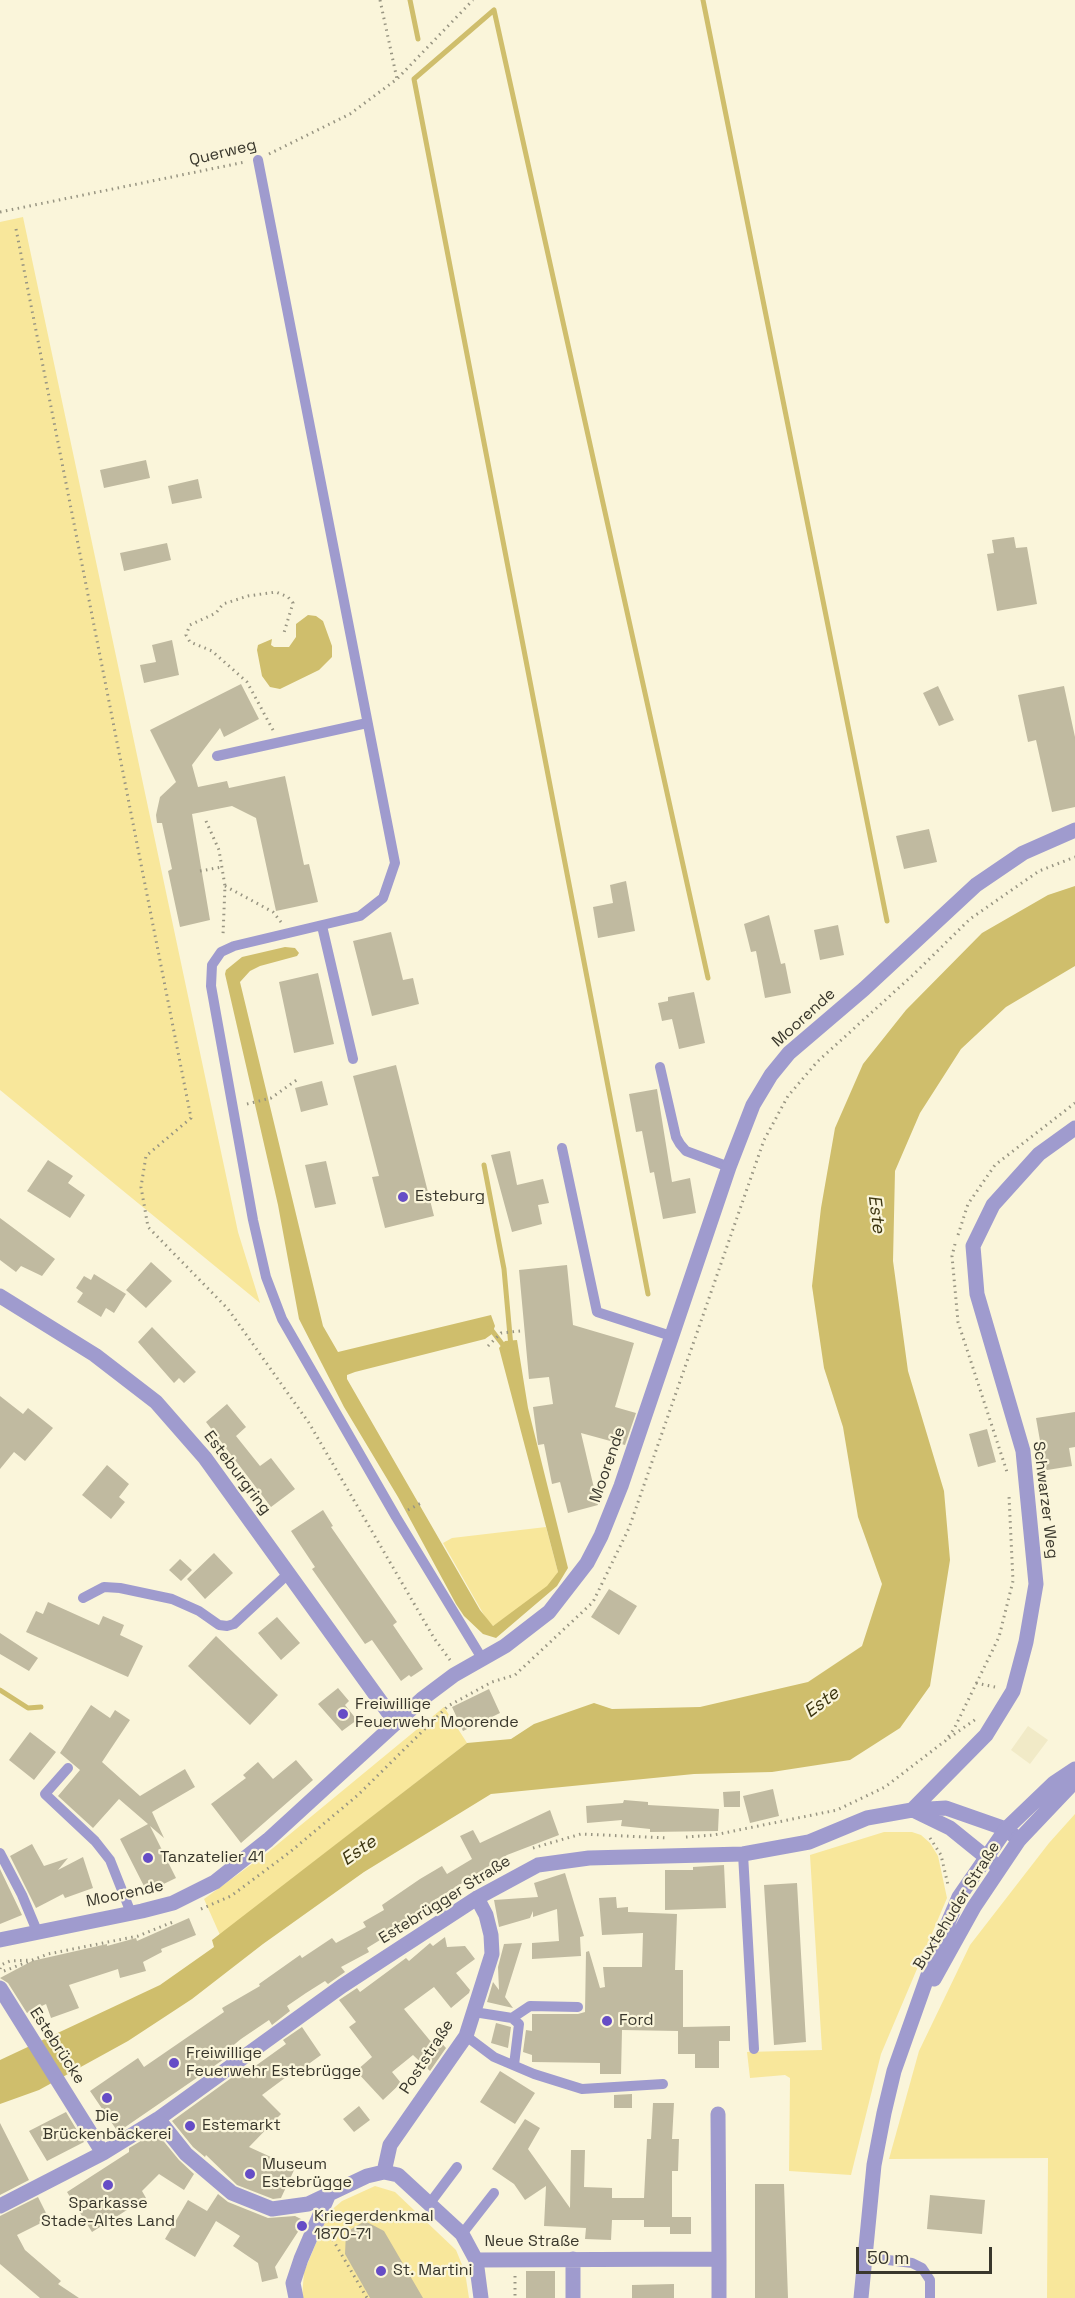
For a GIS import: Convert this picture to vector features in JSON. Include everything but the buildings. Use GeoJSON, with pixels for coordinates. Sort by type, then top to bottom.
{"type":"FeatureCollection","features":[{"type":"Feature","properties":{"kind":"street","name":"Moorende"},"geometry":{"type":"LineString","coordinates":[[0,1940],[172,1903],[225,1875],[422,1698],[505,1646],[549,1612],[588,1563],[621,1486],[729,1167],[753,1105],[789,1053],[995,870],[1023,853],[1075,830]]}},
{"type":"Feature","properties":{"kind":"street","name":"Schwarzer Weg"},"geometry":{"type":"LineString","coordinates":[[912,1810],[986,1735],[1013,1691],[1026,1642],[1036,1584],[1023,1451],[977,1294],[973,1246],[993,1205],[1039,1154],[1075,1128]]}},
{"type":"Feature","properties":{"kind":"street","name":"Esteburgring"},"geometry":{"type":"LineString","coordinates":[[0,1296],[95,1355],[156,1402],[205,1458],[396,1723]]}},
{"type":"Feature","properties":{"kind":"street","name":"Buxtehuder Straße"},"geometry":{"type":"LineString","coordinates":[[861,2298],[874,2165],[894,2071],[959,1897],[1006,1829],[1054,1783],[1075,1769]]}},
{"type":"Feature","properties":{"kind":"street","name":"Buxtehuder Straße"},"geometry":{"type":"LineString","coordinates":[[921,1999],[950,1953],[974,1907],[1019,1840],[1075,1781]]}},
{"type":"Feature","properties":{"kind":"street","name":"Estebrügger Straße"},"geometry":{"type":"LineString","coordinates":[[0,2206],[103,2153],[158,2119],[342,1986],[477,1898],[538,1865],[589,1858],[743,1854],[809,1842],[867,1818],[912,1810],[946,1808],[1006,1829]]}},
{"type":"Feature","properties":{"kind":"street"},"geometry":{"type":"LineString","coordinates":[[912,1810],[950,1828],[1000,1868]]}},
{"type":"Feature","properties":{"kind":"street"},"geometry":{"type":"LineString","coordinates":[[1006,1829],[1019,1840]]}},
{"type":"Feature","properties":{"kind":"street","name":"Poststraße"},"geometry":{"type":"LineString","coordinates":[[384,2172],[390,2145],[466,2036],[492,1954],[489,1925],[477,1898]]}},
{"type":"Feature","properties":{"kind":"street","name":"Estebrücke"},"geometry":{"type":"LineString","coordinates":[[0,1988],[103,2153]]}},
{"type":"Feature","properties":{"kind":"street"},"geometry":{"type":"LineString","coordinates":[[718,2114],[719,2298]]}},
{"type":"Feature","properties":{"kind":"street"},"geometry":{"type":"LineString","coordinates":[[158,2119],[186,2154],[232,2193],[272,2210],[308,2204],[367,2176],[384,2172]]}},
{"type":"Feature","properties":{"kind":"street","name":"Neue Straße"},"geometry":{"type":"LineString","coordinates":[[384,2172],[398,2175],[430,2203],[462,2234],[476,2260],[719,2259]]}},
{"type":"Feature","properties":{"kind":"street"},"geometry":{"type":"LineString","coordinates":[[296,2298],[294,2283],[328,2196]]}},
{"type":"Feature","properties":{"kind":"street"},"geometry":{"type":"LineString","coordinates":[[573,2259],[573,2298]]}},
{"type":"Feature","properties":{"kind":"street"},"geometry":{"type":"LineString","coordinates":[[476,2260],[481,2298]]}},
{"type":"Feature","properties":{"kind":"lane"},"geometry":{"type":"LineString","coordinates":[[258,160],[395,863],[383,898],[360,916],[234,946],[220,952],[212,965],[211,986],[266,1277],[282,1319],[396,1517],[483,1660]]}},
{"type":"Feature","properties":{"kind":"lane"},"geometry":{"type":"LineString","coordinates":[[217,756],[367,723]]}},
{"type":"Feature","properties":{"kind":"lane"},"geometry":{"type":"LineString","coordinates":[[322,926],[353,1059]]}},
{"type":"Feature","properties":{"kind":"lane"},"geometry":{"type":"LineString","coordinates":[[660,1067],[676,1137],[680,1144],[686,1151],[729,1167]]}},
{"type":"Feature","properties":{"kind":"lane"},"geometry":{"type":"LineString","coordinates":[[562,1148],[597,1312],[671,1336]]}},
{"type":"Feature","properties":{"kind":"lane"},"geometry":{"type":"LineString","coordinates":[[84,1598],[104,1587],[120,1588],[172,1599],[199,1611],[219,1625],[226,1626],[234,1624],[289,1573]]}},
{"type":"Feature","properties":{"kind":"lane"},"geometry":{"type":"LineString","coordinates":[[68,1768],[45,1794],[95,1841],[110,1860],[132,1913]]}},
{"type":"Feature","properties":{"kind":"lane"},"geometry":{"type":"LineString","coordinates":[[0,1853],[22,1895],[37,1931]]}},
{"type":"Feature","properties":{"kind":"lane"},"geometry":{"type":"LineString","coordinates":[[743,1854],[754,2049]]}},
{"type":"Feature","properties":{"kind":"lane"},"geometry":{"type":"LineString","coordinates":[[512,2018],[530,2007],[578,2007]]}},
{"type":"Feature","properties":{"kind":"lane"},"geometry":{"type":"LineString","coordinates":[[474,2012],[512,2018],[519,2024],[520,2031],[514,2065]]}},
{"type":"Feature","properties":{"kind":"lane"},"geometry":{"type":"LineString","coordinates":[[466,2036],[494,2057],[582,2090],[663,2084]]}},
{"type":"Feature","properties":{"kind":"lane"},"geometry":{"type":"LineString","coordinates":[[430,2203],[457,2167]]}},
{"type":"Feature","properties":{"kind":"lane"},"geometry":{"type":"LineString","coordinates":[[462,2234],[494,2193]]}},
{"type":"Feature","properties":{"kind":"lane"},"geometry":{"type":"LineString","coordinates":[[864,2257],[912,2263],[922,2268],[930,2280],[930,2298]]}},
{"type":"Feature","properties":{"kind":"path"},"geometry":{"type":"LineString","coordinates":[[380,0],[397,79]]}},
{"type":"Feature","properties":{"kind":"path","name":"Querweg"},"geometry":{"type":"LineString","coordinates":[[0,212],[258,160],[350,114],[397,79],[473,0]]}},
{"type":"Feature","properties":{"kind":"path"},"geometry":{"type":"LineString","coordinates":[[16,229],[191,1118],[146,1156],[141,1187],[148,1227],[228,1309],[309,1423],[434,1638],[459,1673]]}},
{"type":"Feature","properties":{"kind":"path"},"geometry":{"type":"LineString","coordinates":[[279,742],[265,711],[247,682],[212,651],[189,642],[186,635],[190,625],[216,614],[224,604],[248,596],[276,592],[288,597],[293,603],[283,636]]}},
{"type":"Feature","properties":{"kind":"path"},"geometry":{"type":"LineString","coordinates":[[206,820],[219,850],[225,885],[220,952]]}},
{"type":"Feature","properties":{"kind":"path"},"geometry":{"type":"LineString","coordinates":[[448,1706],[492,1682],[515,1675],[593,1602],[629,1528],[764,1140],[788,1096],[817,1062],[914,974],[970,919],[1004,892],[1039,871],[1075,857]]}},
{"type":"Feature","properties":{"kind":"path"},"geometry":{"type":"LineString","coordinates":[[200,871],[222,867]]}},
{"type":"Feature","properties":{"kind":"path"},"geometry":{"type":"LineString","coordinates":[[225,885],[273,912],[291,933]]}},
{"type":"Feature","properties":{"kind":"path"},"geometry":{"type":"LineString","coordinates":[[251,1103],[271,1098],[298,1079]]}},
{"type":"Feature","properties":{"kind":"path"},"geometry":{"type":"LineString","coordinates":[[1008,1475],[958,1322],[952,1256],[968,1204],[995,1165],[1075,1103]]}},
{"type":"Feature","properties":{"kind":"path"},"geometry":{"type":"LineString","coordinates":[[488,1346],[501,1333],[520,1331]]}},
{"type":"Feature","properties":{"kind":"path"},"geometry":{"type":"LineString","coordinates":[[683,1838],[714,1835],[837,1810],[885,1787],[945,1742],[954,1729],[999,1637],[1013,1581],[1009,1486]]}},
{"type":"Feature","properties":{"kind":"path"},"geometry":{"type":"LineString","coordinates":[[527,1851],[537,1845],[581,1834],[673,1838]]}},
{"type":"Feature","properties":{"kind":"path"},"geometry":{"type":"LineString","coordinates":[[927,1834],[941,1855],[948,1886],[959,1897]]}},
{"type":"Feature","properties":{"kind":"path"},"geometry":{"type":"LineString","coordinates":[[0,1969],[10,1960],[33,1960]]}},
{"type":"Feature","properties":{"kind":"path"},"geometry":{"type":"LineString","coordinates":[[313,2231],[333,2240],[367,2298]]}},
{"type":"Feature","properties":{"kind":"path"},"geometry":{"type":"LineString","coordinates":[[514,2260],[515,2298]]}},
{"type":"Feature","properties":{"kind":"shaded area"},"geometry":{"type":"Polygon","coordinates":[[[23,217],[238,1232],[260,1303],[0,1090],[0,222],[23,217]]]}},
{"type":"Feature","properties":{"kind":"shaded area"},"geometry":{"type":"Polygon","coordinates":[[[546,1527],[558,1572],[552,1585],[493,1626],[488,1622],[443,1543],[452,1538],[546,1527]]]}},
{"type":"Feature","properties":{"kind":"shaded area"},"geometry":{"type":"Polygon","coordinates":[[[444,1707],[467,1743],[220,1935],[204,1899],[267,1853],[444,1707]]]}},
{"type":"Feature","properties":{"kind":"shaded area"},"geometry":{"type":"Polygon","coordinates":[[[1028,1726],[1048,1740],[1030,1764],[1011,1750],[1028,1726]]]}},
{"type":"Feature","properties":{"kind":"shaded area"},"geometry":{"type":"Polygon","coordinates":[[[1075,1814],[1075,2298],[1047,2298],[1048,2158],[889,2159],[919,2051],[970,1945],[1049,1843],[1075,1814]]]}},
{"type":"Feature","properties":{"kind":"shaded area"},"geometry":{"type":"Polygon","coordinates":[[[884,1832],[912,1832],[921,1835],[930,1843],[938,1856],[947,1898],[881,2054],[851,2175],[789,2171],[790,2078],[785,2075],[750,2078],[747,2052],[822,2050],[810,1855],[884,1832]]]}},
{"type":"Feature","properties":{"kind":"shaded area"},"geometry":{"type":"Polygon","coordinates":[[[375,2186],[395,2192],[456,2250],[465,2272],[469,2298],[302,2298],[304,2272],[329,2212],[342,2201],[375,2186]]]}},
{"type":"Feature","properties":{"kind":"water"},"geometry":{"type":"Polygon","coordinates":[[[308,615],[316,616],[323,621],[332,646],[332,657],[319,670],[280,689],[270,687],[262,676],[258,645],[272,639],[271,645],[274,647],[289,647],[296,637],[296,624],[308,615]]]}},
{"type":"Feature","properties":{"kind":"water","name":"Este"},"geometry":{"type":"Polygon","coordinates":[[[1075,886],[1075,966],[1006,1007],[961,1049],[920,1113],[895,1171],[893,1261],[908,1371],[944,1491],[950,1560],[930,1686],[900,1728],[850,1760],[772,1772],[694,1774],[491,1794],[364,1872],[263,1944],[192,1999],[128,2041],[39,2090],[0,2104],[0,2060],[160,1985],[214,1947],[212,1940],[467,1743],[511,1739],[534,1724],[594,1703],[612,1709],[700,1707],[808,1682],[862,1646],[882,1584],[858,1517],[843,1427],[824,1368],[812,1286],[821,1208],[835,1128],[863,1064],[906,1010],[982,933],[1048,895],[1075,886]]]}},
{"type":"Feature","properties":{"kind":"water"},"geometry":{"type":"Polygon","coordinates":[[[285,947],[295,948],[299,953],[297,956],[260,966],[250,971],[240,982],[323,1326],[338,1352],[491,1315],[495,1326],[492,1334],[485,1339],[347,1375],[347,1379],[480,1610],[493,1626],[547,1586],[558,1572],[499,1348],[505,1341],[517,1340],[528,1408],[568,1568],[557,1586],[496,1638],[483,1634],[464,1616],[456,1604],[398,1497],[344,1407],[299,1319],[278,1205],[225,974],[226,970],[242,957],[285,947]]]}},
{"type":"Feature","properties":{"kind":"waterway"},"geometry":{"type":"LineString","coordinates":[[410,0],[418,39]]}},
{"type":"Feature","properties":{"kind":"waterway"},"geometry":{"type":"LineString","coordinates":[[703,0],[887,921]]}},
{"type":"Feature","properties":{"kind":"waterway"},"geometry":{"type":"LineString","coordinates":[[648,1294],[414,79],[494,10],[708,978]]}},
{"type":"Feature","properties":{"kind":"waterway"},"geometry":{"type":"LineString","coordinates":[[484,1165],[504,1269],[511,1347]]}},
{"type":"Feature","properties":{"kind":"waterway"},"geometry":{"type":"LineString","coordinates":[[490,1328],[506,1349]]}},
{"type":"Feature","properties":{"kind":"waterway"},"geometry":{"type":"LineString","coordinates":[[0,1690],[28,1708],[41,1707]]}},
{"type":"Feature","properties":{"kind":"place","name":"Esteburg"},"geometry":{"type":"Point","coordinates":[403,1197]}},
{"type":"Feature","properties":{"kind":"place","name":"Freiwillige Feuerwehr Moorende"},"geometry":{"type":"Point","coordinates":[343,1714]}},
{"type":"Feature","properties":{"kind":"place","name":"Tanzatelier 41"},"geometry":{"type":"Point","coordinates":[148,1858]}},
{"type":"Feature","properties":{"kind":"place","name":"Ford"},"geometry":{"type":"Point","coordinates":[607,2021]}},
{"type":"Feature","properties":{"kind":"place","name":"Freiwillige Feuerwehr Estebrügge"},"geometry":{"type":"Point","coordinates":[174,2063]}},
{"type":"Feature","properties":{"kind":"place","name":"Die Brückenbäckerei"},"geometry":{"type":"Point","coordinates":[107,2098]}},
{"type":"Feature","properties":{"kind":"place","name":"Estemarkt"},"geometry":{"type":"Point","coordinates":[190,2126]}},
{"type":"Feature","properties":{"kind":"place","name":"Museum Estebrügge"},"geometry":{"type":"Point","coordinates":[250,2174]}},
{"type":"Feature","properties":{"kind":"place","name":"Sparkasse Stade-Altes Land"},"geometry":{"type":"Point","coordinates":[108,2185]}},
{"type":"Feature","properties":{"kind":"place","name":"Kriegerdenkmal 1870-71"},"geometry":{"type":"Point","coordinates":[302,2226]}},
{"type":"Feature","properties":{"kind":"place","name":"St. Martini"},"geometry":{"type":"Point","coordinates":[381,2271]}}]}
